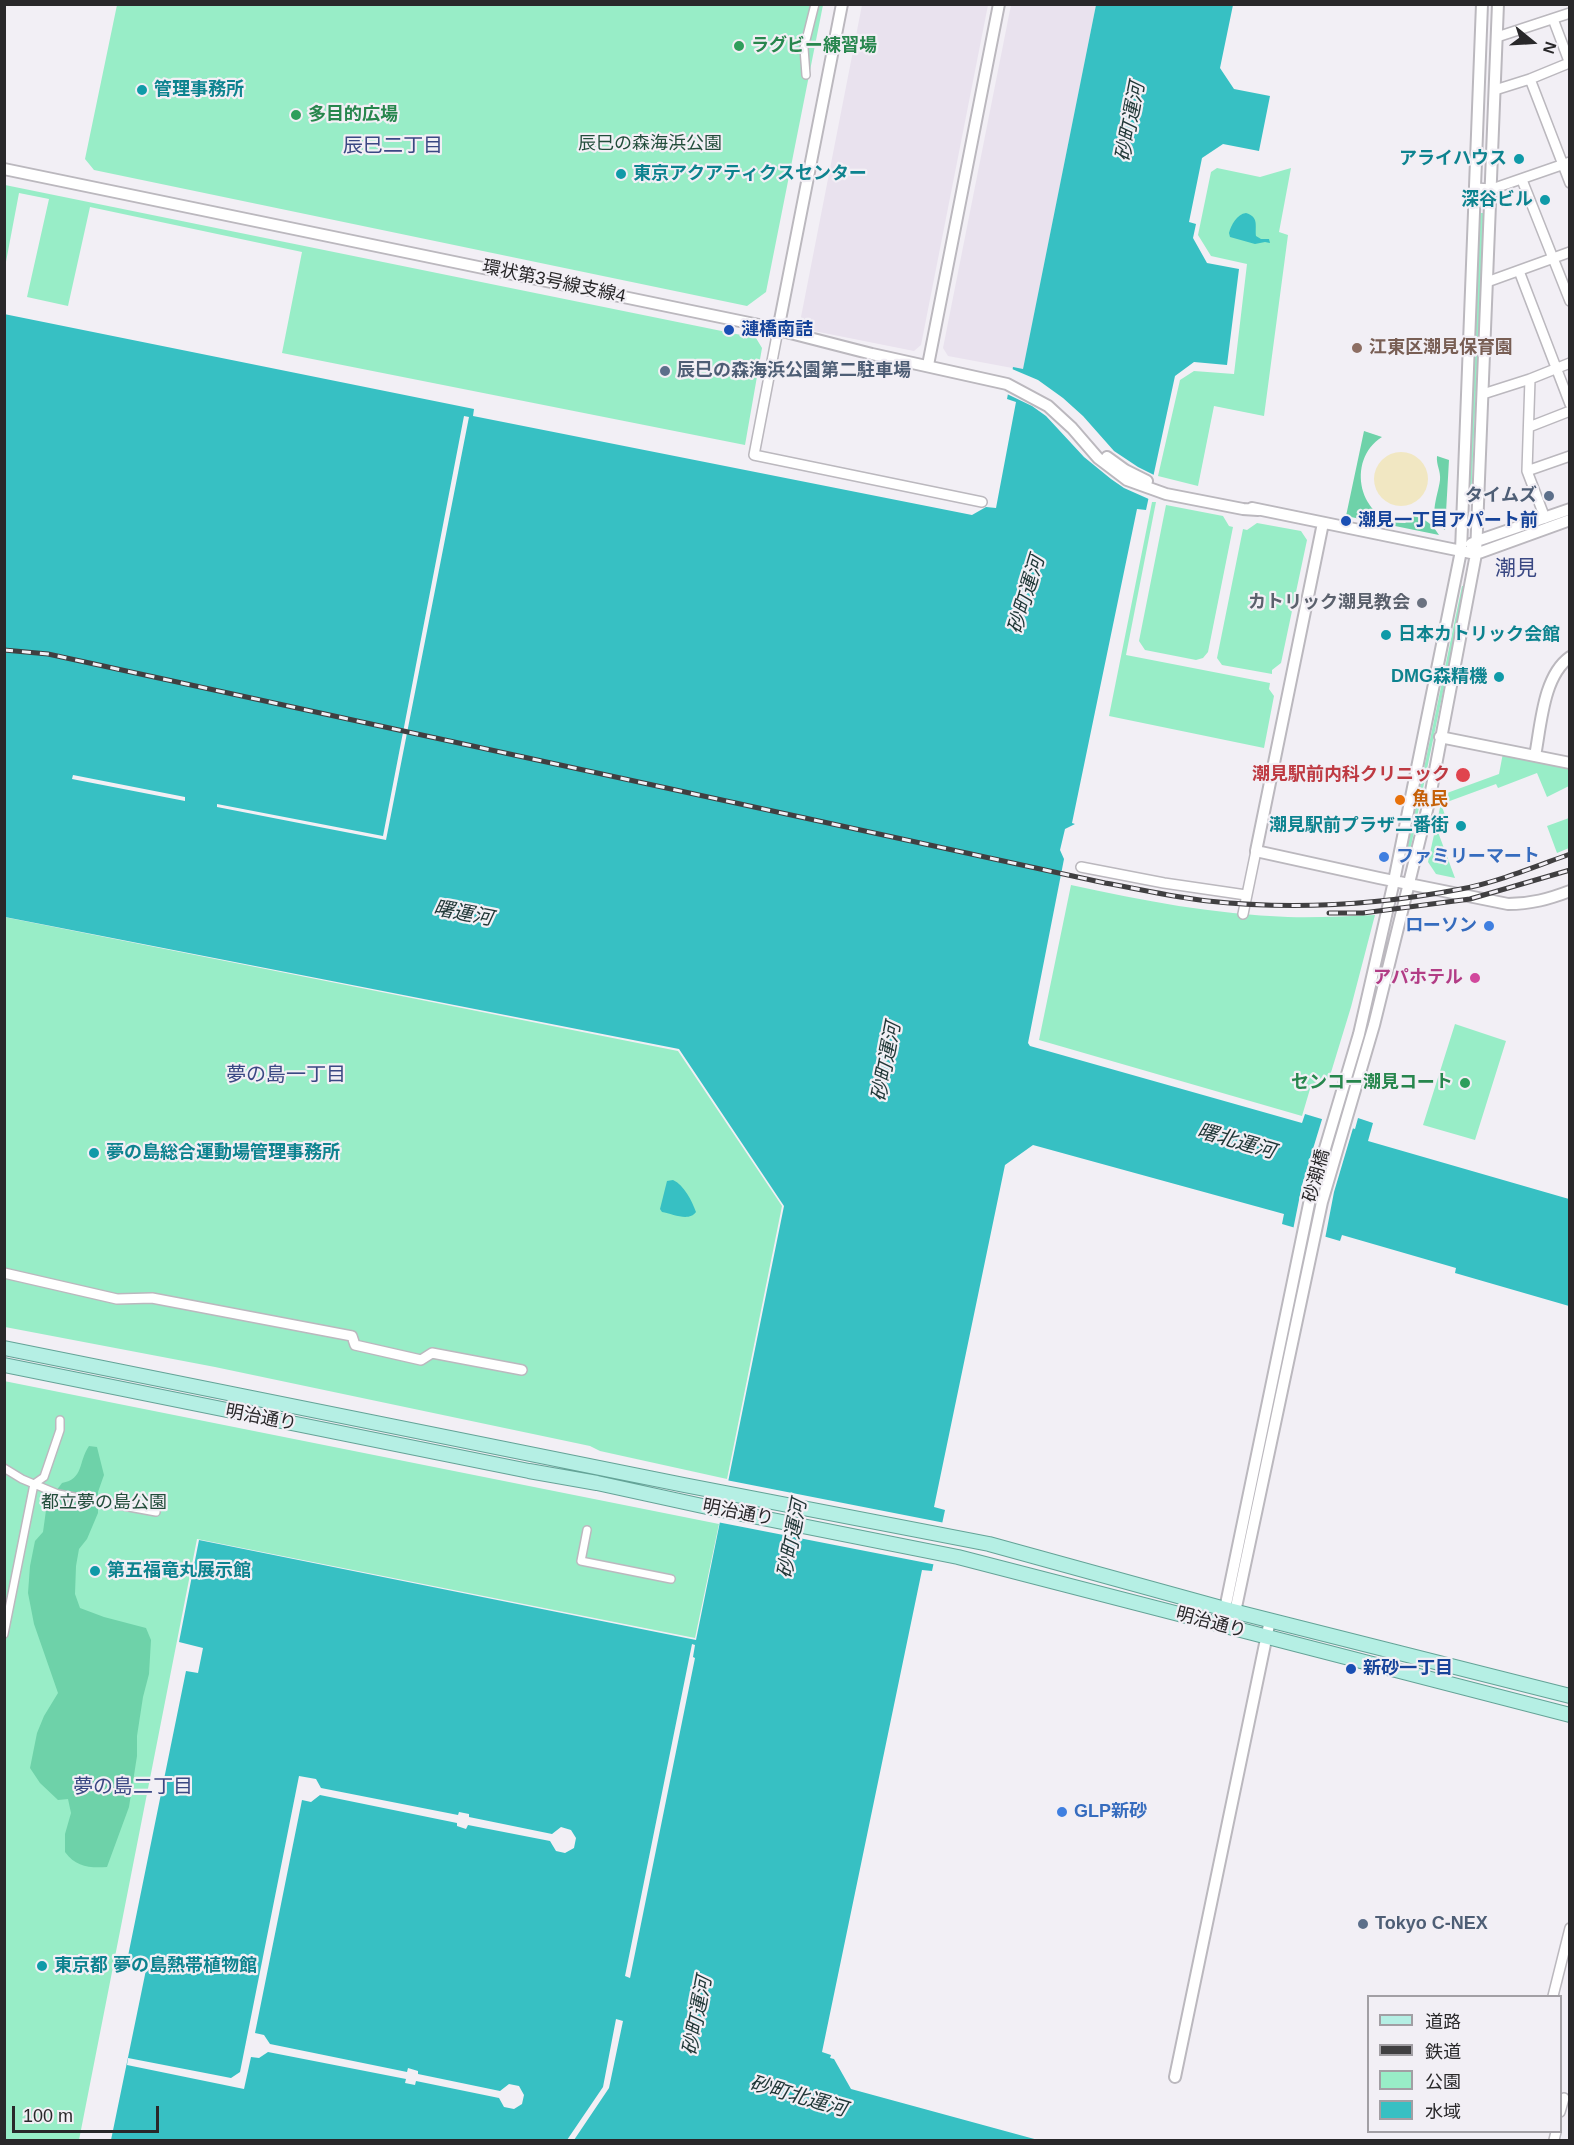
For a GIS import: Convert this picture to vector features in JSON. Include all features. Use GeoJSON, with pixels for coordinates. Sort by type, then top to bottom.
{"type":"FeatureCollection","features":[{"type":"Feature","properties":{"kind":"main road","name":"明治通り"},"geometry":{"type":"LineString","coordinates":[[4,1348],[989,1544],[1230,1610],[1569,1696]]}},
{"type":"Feature","properties":{"kind":"main road","name":"明治通り"},"geometry":{"type":"LineString","coordinates":[[4,1365],[958,1557],[1569,1715]]}},
{"type":"Feature","properties":{"kind":"street"},"geometry":{"type":"LineString","coordinates":[[806,75],[804,48],[815,4]]}},
{"type":"Feature","properties":{"kind":"street"},"geometry":{"type":"LineString","coordinates":[[842,4],[754,455],[982,502]]}},
{"type":"Feature","properties":{"kind":"street"},"geometry":{"type":"LineString","coordinates":[[928,362],[999,4]]}},
{"type":"Feature","properties":{"kind":"street","name":"砂潮橋"},"geometry":{"type":"LineString","coordinates":[[1230,1610],[1310,1199],[1359,1034],[1394,881],[1461,551],[1482,4]]}},
{"type":"Feature","properties":{"kind":"street","name":"砂潮橋"},"geometry":{"type":"LineString","coordinates":[[1230,1610],[1322,1202],[1374,1025],[1429,802],[1476,554],[1498,4]]}},
{"type":"Feature","properties":{"kind":"street"},"geometry":{"type":"LineString","coordinates":[[1497,37],[1569,13]]}},
{"type":"Feature","properties":{"kind":"street"},"geometry":{"type":"LineString","coordinates":[[1495,90],[1530,80],[1569,64],[1553,19]]}},
{"type":"Feature","properties":{"kind":"street"},"geometry":{"type":"LineString","coordinates":[[1530,80],[1566,163],[1569,183]]}},
{"type":"Feature","properties":{"kind":"street"},"geometry":{"type":"LineString","coordinates":[[1475,189],[1491,189],[1566,163]]}},
{"type":"Feature","properties":{"kind":"street","name":"環状第3号線支線4"},"geometry":{"type":"LineString","coordinates":[[4,169],[846,346],[873,348],[1008,381],[1058,414],[1098,458],[1116,473],[1138,485],[1243,509],[1258,510],[1476,554]]}},
{"type":"Feature","properties":{"kind":"street"},"geometry":{"type":"LineString","coordinates":[[1522,180],[1569,301]]}},
{"type":"Feature","properties":{"kind":"street"},"geometry":{"type":"LineString","coordinates":[[1487,282],[1569,252]]}},
{"type":"Feature","properties":{"kind":"street"},"geometry":{"type":"LineString","coordinates":[[1519,271],[1569,404]]}},
{"type":"Feature","properties":{"kind":"street"},"geometry":{"type":"LineString","coordinates":[[1483,394],[1530,379],[1569,363]]}},
{"type":"Feature","properties":{"kind":"street"},"geometry":{"type":"LineString","coordinates":[[1530,379],[1527,471],[1545,518]]}},
{"type":"Feature","properties":{"kind":"street"},"geometry":{"type":"LineString","coordinates":[[1529,427],[1569,411]]}},
{"type":"Feature","properties":{"kind":"street"},"geometry":{"type":"LineString","coordinates":[[1527,471],[1569,456]]}},
{"type":"Feature","properties":{"kind":"street"},"geometry":{"type":"LineString","coordinates":[[1461,551],[1477,541],[1569,508]]}},
{"type":"Feature","properties":{"kind":"street"},"geometry":{"type":"LineString","coordinates":[[1476,554],[1569,520]]}},
{"type":"Feature","properties":{"kind":"street"},"geometry":{"type":"LineString","coordinates":[[1243,914],[1323,523]]}},
{"type":"Feature","properties":{"kind":"street"},"geometry":{"type":"LineString","coordinates":[[1535,756],[1551,681],[1560,665],[1569,657]]}},
{"type":"Feature","properties":{"kind":"street"},"geometry":{"type":"LineString","coordinates":[[1440,737],[1569,763]]}},
{"type":"Feature","properties":{"kind":"street"},"geometry":{"type":"LineString","coordinates":[[1256,851],[1508,904],[1528,904],[1569,891]]}},
{"type":"Feature","properties":{"kind":"street"},"geometry":{"type":"LineString","coordinates":[[1081,867],[1164,883],[1246,895]]}},
{"type":"Feature","properties":{"kind":"street"},"geometry":{"type":"LineString","coordinates":[[4,1273],[117,1299],[152,1298],[351,1336],[355,1345],[421,1360],[432,1353],[522,1370]]}},
{"type":"Feature","properties":{"kind":"street"},"geometry":{"type":"LineString","coordinates":[[4,1634],[34,1484],[44,1478],[60,1430],[60,1420]]}},
{"type":"Feature","properties":{"kind":"street"},"geometry":{"type":"LineString","coordinates":[[4,1468],[58,1494],[156,1512]]}},
{"type":"Feature","properties":{"kind":"street"},"geometry":{"type":"LineString","coordinates":[[587,1530],[581,1561],[671,1579]]}},
{"type":"Feature","properties":{"kind":"street"},"geometry":{"type":"LineString","coordinates":[[1227,1627],[1230,1610]]}},
{"type":"Feature","properties":{"kind":"street"},"geometry":{"type":"LineString","coordinates":[[1175,2077],[1270,1620]]}},
{"type":"Feature","properties":{"kind":"street"},"geometry":{"type":"LineString","coordinates":[[1553,1995],[1569,1928]]}},
{"type":"Feature","properties":{"kind":"street"},"geometry":{"type":"LineString","coordinates":[[1562,2105],[1564,2098]]}},
{"type":"Feature","properties":{"kind":"shaded area"},"geometry":{"type":"Polygon","coordinates":[[[862,5],[988,5],[921,345],[914,351],[809,330],[801,317],[862,5]]]}},
{"type":"Feature","properties":{"kind":"shaded area"},"geometry":{"type":"Polygon","coordinates":[[[1011,5],[1096,5],[1023,370],[948,356],[943,348],[1011,5]]]}},
{"type":"Feature","properties":{"kind":"green space","name":"辰巳の森海浜公園"},"geometry":{"type":"Polygon","coordinates":[[[117,5],[823,5],[766,292],[747,306],[94,170],[85,159],[117,5]]]}},
{"type":"Feature","properties":{"kind":"green space"},"geometry":{"type":"Polygon","coordinates":[[[1217,168],[1260,177],[1291,168],[1279,232],[1288,235],[1264,416],[1214,406],[1198,486],[1158,476],[1180,380],[1194,371],[1234,374],[1247,264],[1211,256],[1198,235],[1211,172],[1217,168]]]}},
{"type":"Feature","properties":{"kind":"green space"},"geometry":{"type":"Polygon","coordinates":[[[5,185],[756,338],[762,348],[745,445],[282,353],[302,252],[90,207],[68,306],[27,297],[49,199],[19,193],[5,267],[5,185]]]}},
{"type":"Feature","properties":{"kind":"green space"},"geometry":{"type":"Polygon","coordinates":[[[1480,213],[1484,213],[1471,501],[1468,501],[1480,213]]]}},
{"type":"Feature","properties":{"kind":"green space"},"geometry":{"type":"Polygon","coordinates":[[[1364,431],[1382,437],[1370,447],[1364,460],[1361,474],[1362,489],[1368,502],[1377,513],[1389,520],[1405,523],[1413,516],[1421,518],[1428,522],[1439,535],[1346,516],[1364,431]]]}},
{"type":"Feature","properties":{"kind":"green space"},"geometry":{"type":"Polygon","coordinates":[[[1437,456],[1449,460],[1445,530],[1439,526],[1435,514],[1440,480],[1437,456]]]}},
{"type":"Feature","properties":{"kind":"green space"},"geometry":{"type":"Polygon","coordinates":[[[1152,502],[1156,502],[1126,655],[1270,683],[1269,689],[1274,696],[1264,748],[1109,716],[1152,502]]]}},
{"type":"Feature","properties":{"kind":"green space"},"geometry":{"type":"Polygon","coordinates":[[[1166,505],[1223,516],[1229,526],[1233,527],[1208,652],[1203,658],[1196,660],[1145,650],[1139,641],[1166,505]]]}},
{"type":"Feature","properties":{"kind":"green space"},"geometry":{"type":"Polygon","coordinates":[[[1257,523],[1301,531],[1307,540],[1281,663],[1272,670],[1272,674],[1222,665],[1217,658],[1243,529],[1247,530],[1257,523]]]}},
{"type":"Feature","properties":{"kind":"green space"},"geometry":{"type":"Polygon","coordinates":[[[1462,586],[1465,586],[1410,851],[1407,850],[1462,586]]]}},
{"type":"Feature","properties":{"kind":"green space"},"geometry":{"type":"Polygon","coordinates":[[[1503,753],[1569,765],[1569,786],[1547,797],[1537,773],[1498,788],[1496,784],[1447,802],[1447,793],[1499,774],[1503,753]]]}},
{"type":"Feature","properties":{"kind":"green space"},"geometry":{"type":"Polygon","coordinates":[[[1441,803],[1449,828],[1438,832],[1455,878],[1436,874],[1428,862],[1441,803]]]}},
{"type":"Feature","properties":{"kind":"green space"},"geometry":{"type":"Polygon","coordinates":[[[1569,818],[1569,848],[1557,853],[1547,826],[1569,818]]]}},
{"type":"Feature","properties":{"kind":"green space"},"geometry":{"type":"Polygon","coordinates":[[[1071,885],[1152,901],[1233,913],[1299,917],[1375,915],[1329,1079],[1310,1089],[1302,1116],[1039,1040],[1071,885]]]}},
{"type":"Feature","properties":{"kind":"green space"},"geometry":{"type":"Polygon","coordinates":[[[4,917],[678,1051],[782,1206],[727,1479],[600,1451],[590,1446],[215,1367],[5,1327],[4,917]]]}},
{"type":"Feature","properties":{"kind":"green space","name":"センコー潮見コート"},"geometry":{"type":"Polygon","coordinates":[[[1455,1024],[1506,1041],[1475,1140],[1423,1125],[1455,1024]]]}},
{"type":"Feature","properties":{"kind":"green space","name":"都立夢の島公園"},"geometry":{"type":"Polygon","coordinates":[[[4,1381],[719,1524],[695,1638],[197,1539],[79,2140],[5,2140],[4,1381]]]}},
{"type":"Feature","properties":{"kind":"green space"},"geometry":{"type":"Polygon","coordinates":[[[89,1446],[97,1447],[104,1475],[98,1492],[98,1513],[87,1539],[79,1549],[75,1594],[80,1608],[146,1628],[151,1640],[149,1674],[137,1736],[137,1756],[129,1807],[107,1867],[89,1867],[78,1864],[65,1852],[65,1834],[71,1813],[68,1799],[58,1800],[40,1783],[30,1768],[37,1733],[58,1693],[34,1624],[28,1593],[30,1566],[35,1541],[43,1532],[47,1503],[62,1483],[74,1478],[77,1474],[89,1446]]]}},
{"type":"Feature","properties":{"kind":"sand"},"geometry":{"type":"Polygon","coordinates":[[[1401,452],[1411,454],[1420,460],[1426,469],[1428,479],[1426,489],[1420,498],[1411,504],[1401,506],[1391,504],[1382,498],[1376,489],[1374,479],[1376,469],[1382,460],[1391,454],[1401,452]]]}},
{"type":"Feature","properties":{"kind":"water"},"geometry":{"type":"Polygon","coordinates":[[[1096,5],[1233,5],[1220,68],[1234,89],[1270,96],[1259,151],[1223,144],[1202,158],[1189,222],[1196,224],[1193,238],[1207,263],[1239,269],[1227,365],[1194,362],[1175,376],[1146,510],[1137,509],[1072,823],[1075,824],[1065,829],[1060,850],[1064,859],[1028,1043],[1030,1046],[1302,1123],[1305,1114],[1355,1129],[1358,1118],[1373,1123],[1368,1141],[1569,1199],[1569,1306],[1455,1273],[1456,1268],[1342,1235],[1340,1241],[1282,1224],[1284,1214],[1033,1145],[1005,1165],[934,1507],[945,1510],[932,1571],[922,1570],[822,2052],[831,2055],[830,2058],[834,2059],[851,2089],[1038,2140],[111,2140],[147,1965],[127,1961],[186,1671],[198,1673],[203,1648],[179,1642],[199,1540],[696,1640],[784,1206],[679,1049],[5,917],[4,314],[474,409],[473,416],[972,515],[986,507],[996,508],[1016,402],[1007,399],[1013,367],[1023,369],[1096,5]]]}},
{"type":"Feature","properties":{"kind":"water"},"geometry":{"type":"Polygon","coordinates":[[[1246,213],[1255,219],[1256,236],[1269,239],[1270,243],[1255,244],[1230,237],[1229,233],[1235,220],[1246,213]]]}},
{"type":"Feature","properties":{"kind":"water"},"geometry":{"type":"Polygon","coordinates":[[[673,1180],[684,1189],[690,1198],[696,1212],[693,1215],[680,1216],[662,1212],[660,1209],[667,1181],[673,1180]]]}},
{"type":"Feature","properties":{"kind":"pier"},"geometry":{"type":"Polygon","coordinates":[[[1012,369],[1038,380],[1063,398],[1083,416],[1114,451],[1156,476],[1151,500],[1124,488],[1111,479],[1084,457],[1046,416],[1032,406],[1007,394],[1012,369]]]}},
{"type":"Feature","properties":{"kind":"pier"},"geometry":{"type":"Polygon","coordinates":[[[464,416],[469,417],[386,840],[217,807],[217,804],[383,836],[464,416]]]}},
{"type":"Feature","properties":{"kind":"pier"},"geometry":{"type":"Polygon","coordinates":[[[73,775],[185,797],[185,801],[72,779],[73,775]]]}},
{"type":"Feature","properties":{"kind":"pier"},"geometry":{"type":"Polygon","coordinates":[[[1323,1116],[1353,1125],[1356,1118],[1334,1192],[1325,1239],[1293,1230],[1302,1185],[1323,1116]]]}},
{"type":"Feature","properties":{"kind":"pier"},"geometry":{"type":"Polygon","coordinates":[[[726,1480],[945,1523],[937,1565],[717,1522],[726,1480]]]}},
{"type":"Feature","properties":{"kind":"pier"},"geometry":{"type":"Polygon","coordinates":[[[692,1644],[695,1645],[693,1657],[695,1658],[630,1978],[625,1976],[692,1644]]]}},
{"type":"Feature","properties":{"kind":"pier"},"geometry":{"type":"Polygon","coordinates":[[[299,1776],[316,1779],[321,1788],[458,1815],[459,1812],[469,1814],[469,1817],[552,1834],[561,1827],[571,1830],[576,1838],[574,1848],[565,1853],[556,1851],[550,1841],[468,1825],[466,1829],[457,1826],[457,1823],[320,1795],[311,1802],[302,1800],[255,2033],[264,2035],[270,2044],[407,2072],[408,2068],[418,2071],[418,2074],[500,2091],[509,2084],[519,2086],[524,2095],[522,2104],[514,2109],[504,2107],[499,2098],[416,2081],[415,2085],[405,2083],[406,2079],[268,2052],[259,2058],[251,2057],[244,2089],[127,2065],[128,2058],[231,2078],[240,2072],[299,1776]]]}},
{"type":"Feature","properties":{"kind":"pier"},"geometry":{"type":"Polygon","coordinates":[[[616,2019],[623,2021],[609,2088],[574,2140],[567,2140],[603,2087],[616,2019]]]}},
{"type":"Feature","properties":{"kind":"railway"},"geometry":{"type":"LineString","coordinates":[[4,650],[48,654],[1105,883],[1195,899],[1271,905],[1335,904],[1398,899],[1475,886],[1570,854]]}},
{"type":"Feature","properties":{"kind":"railway"},"geometry":{"type":"LineString","coordinates":[[1329,913],[1363,913],[1470,899],[1570,870]]}},
{"type":"Feature","properties":{"kind":"place","name":"ラグビー練習場"},"geometry":{"type":"Point","coordinates":[739,46]}},
{"type":"Feature","properties":{"kind":"place","name":"管理事務所"},"geometry":{"type":"Point","coordinates":[142,90]}},
{"type":"Feature","properties":{"kind":"place","name":"多目的広場"},"geometry":{"type":"Point","coordinates":[296,115]}},
{"type":"Feature","properties":{"kind":"place","name":"アライハウス"},"geometry":{"type":"Point","coordinates":[1519,159]}},
{"type":"Feature","properties":{"kind":"place","name":"東京アクアティクスセンター"},"geometry":{"type":"Point","coordinates":[621,174]}},
{"type":"Feature","properties":{"kind":"place","name":"深谷ビル"},"geometry":{"type":"Point","coordinates":[1545,200]}},
{"type":"Feature","properties":{"kind":"place","name":"漣橋南詰"},"geometry":{"type":"Point","coordinates":[729,330]}},
{"type":"Feature","properties":{"kind":"place","name":"江東区潮見保育園"},"geometry":{"type":"Point","coordinates":[1357,348]}},
{"type":"Feature","properties":{"kind":"place","name":"辰巳の森海浜公園第二駐車場"},"geometry":{"type":"Point","coordinates":[665,371]}},
{"type":"Feature","properties":{"kind":"place","name":"タイムズ"},"geometry":{"type":"Point","coordinates":[1549,496]}},
{"type":"Feature","properties":{"kind":"place","name":"潮見一丁目アパート前"},"geometry":{"type":"Point","coordinates":[1346,521]}},
{"type":"Feature","properties":{"kind":"place","name":"カトリック潮見教会"},"geometry":{"type":"Point","coordinates":[1422,603]}},
{"type":"Feature","properties":{"kind":"place","name":"日本カトリック会館"},"geometry":{"type":"Point","coordinates":[1386,635]}},
{"type":"Feature","properties":{"kind":"place","name":"DMG森精機"},"geometry":{"type":"Point","coordinates":[1499,677]}},
{"type":"Feature","properties":{"kind":"place","name":"潮見駅前内科クリニック"},"geometry":{"type":"Point","coordinates":[1463,775]}},
{"type":"Feature","properties":{"kind":"place","name":"魚民"},"geometry":{"type":"Point","coordinates":[1400,800]}},
{"type":"Feature","properties":{"kind":"place","name":"潮見駅前プラザ二番街"},"geometry":{"type":"Point","coordinates":[1461,826]}},
{"type":"Feature","properties":{"kind":"place","name":"ファミリーマート"},"geometry":{"type":"Point","coordinates":[1384,857]}},
{"type":"Feature","properties":{"kind":"place","name":"ローソン"},"geometry":{"type":"Point","coordinates":[1489,926]}},
{"type":"Feature","properties":{"kind":"place","name":"アパホテル"},"geometry":{"type":"Point","coordinates":[1475,978]}},
{"type":"Feature","properties":{"kind":"place","name":"センコー潮見コート"},"geometry":{"type":"Point","coordinates":[1465,1083]}},
{"type":"Feature","properties":{"kind":"place","name":"夢の島総合運動場管理事務所"},"geometry":{"type":"Point","coordinates":[94,1153]}},
{"type":"Feature","properties":{"kind":"place","name":"第五福竜丸展示館"},"geometry":{"type":"Point","coordinates":[95,1571]}},
{"type":"Feature","properties":{"kind":"place","name":"新砂一丁目"},"geometry":{"type":"Point","coordinates":[1351,1669]}},
{"type":"Feature","properties":{"kind":"place","name":"GLP新砂"},"geometry":{"type":"Point","coordinates":[1062,1812]}},
{"type":"Feature","properties":{"kind":"place","name":"Tokyo C-NEX"},"geometry":{"type":"Point","coordinates":[1363,1924]}},
{"type":"Feature","properties":{"kind":"place","name":"東京都 夢の島熱帯植物館"},"geometry":{"type":"Point","coordinates":[42,1966]}},
{"type":"Feature","properties":{"kind":"district","name":"辰巳二丁目"},"geometry":{"type":"Point","coordinates":[393,146]}},
{"type":"Feature","properties":{"kind":"district","name":"潮見"},"geometry":{"type":"Point","coordinates":[1516,569]}},
{"type":"Feature","properties":{"kind":"district","name":"夢の島一丁目"},"geometry":{"type":"Point","coordinates":[286,1075]}},
{"type":"Feature","properties":{"kind":"district","name":"夢の島二丁目"},"geometry":{"type":"Point","coordinates":[133,1787]}},
{"type":"Feature","properties":{"kind":"water label","name":"砂町運河"},"geometry":{"type":"Point","coordinates":[1131,122]}},
{"type":"Feature","properties":{"kind":"water label","name":"砂町運河"},"geometry":{"type":"Point","coordinates":[1027,595]}},
{"type":"Feature","properties":{"kind":"water label","name":"曙運河"},"geometry":{"type":"Point","coordinates":[463,914]}},
{"type":"Feature","properties":{"kind":"water label","name":"砂町運河"},"geometry":{"type":"Point","coordinates":[887,1062]}},
{"type":"Feature","properties":{"kind":"water label","name":"曙北運河"},"geometry":{"type":"Point","coordinates":[1236,1142]}},
{"type":"Feature","properties":{"kind":"water label","name":"砂町運河"},"geometry":{"type":"Point","coordinates":[793,1539]}},
{"type":"Feature","properties":{"kind":"water label","name":"砂町運河"},"geometry":{"type":"Point","coordinates":[698,2016]}},
{"type":"Feature","properties":{"kind":"water label","name":"砂町北運河"},"geometry":{"type":"Point","coordinates":[798,2097]}}]}
